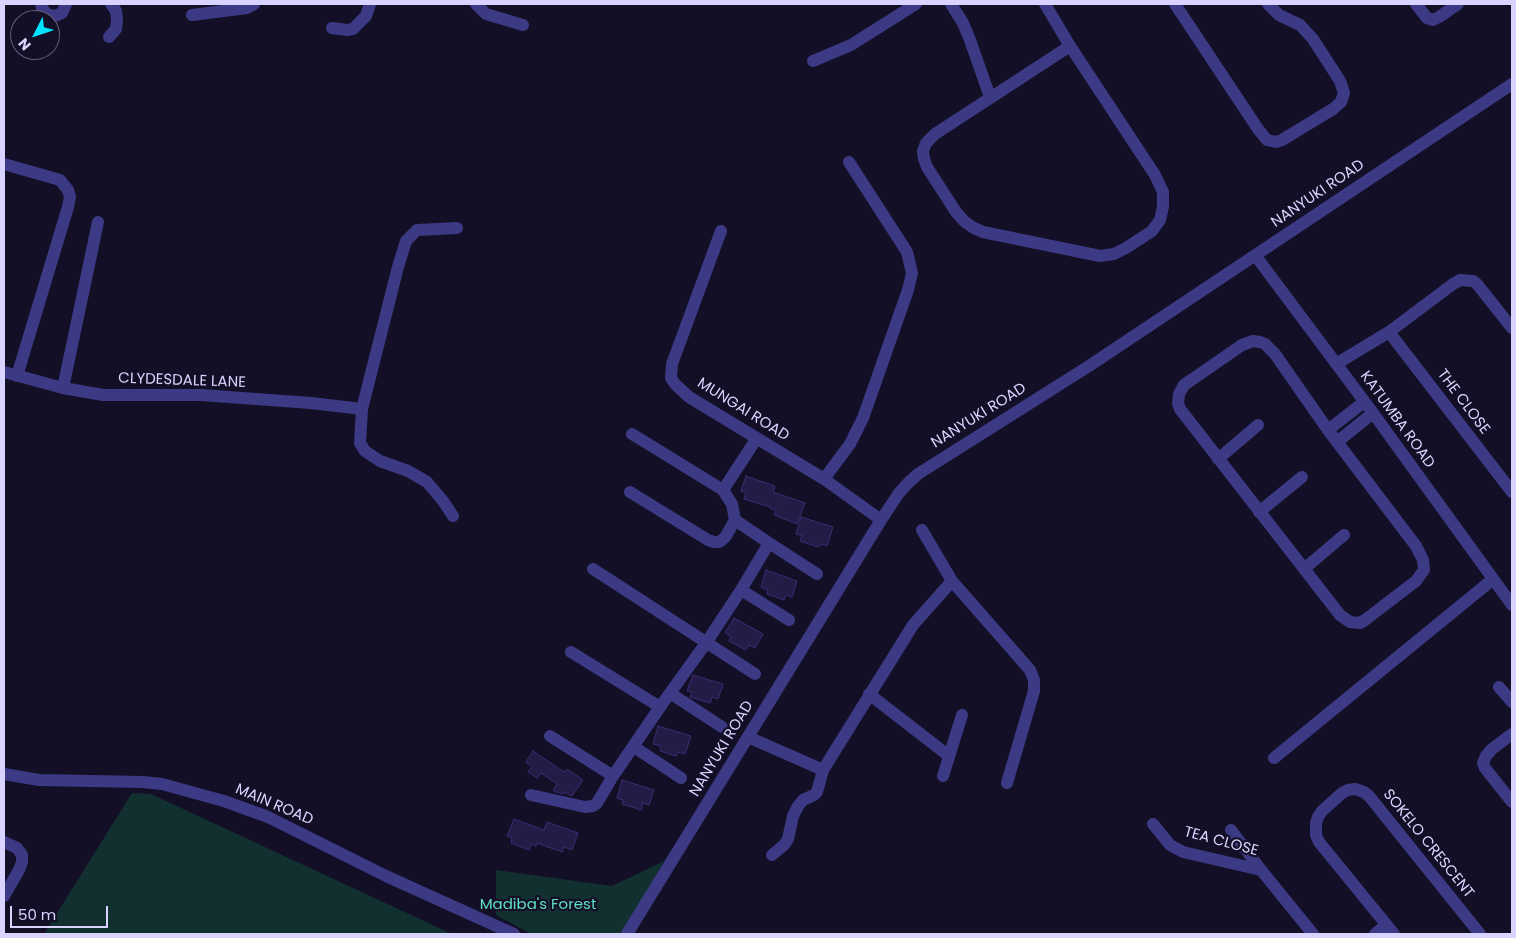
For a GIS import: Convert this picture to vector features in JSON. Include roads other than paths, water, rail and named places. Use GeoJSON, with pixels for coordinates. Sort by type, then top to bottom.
{"type":"FeatureCollection","features":[{"type":"Feature","properties":{"kind":"street"},"geometry":{"type":"LineString","coordinates":[[41,4],[47,14],[55,16],[62,13],[66,4]]}},
{"type":"Feature","properties":{"kind":"street"},"geometry":{"type":"LineString","coordinates":[[109,37],[116,29],[116,11],[111,4]]}},
{"type":"Feature","properties":{"kind":"street"},"geometry":{"type":"LineString","coordinates":[[192,16],[247,8],[254,4]]}},
{"type":"Feature","properties":{"kind":"street"},"geometry":{"type":"LineString","coordinates":[[332,28],[353,29],[366,16],[370,4]]}},
{"type":"Feature","properties":{"kind":"street"},"geometry":{"type":"LineString","coordinates":[[476,4],[486,14],[523,25]]}},
{"type":"Feature","properties":{"kind":"street"},"geometry":{"type":"LineString","coordinates":[[813,61],[851,45],[916,4]]}},
{"type":"Feature","properties":{"kind":"street"},"geometry":{"type":"LineString","coordinates":[[951,4],[970,40],[990,97]]}},
{"type":"Feature","properties":{"kind":"street"},"geometry":{"type":"LineString","coordinates":[[1045,4],[1070,46],[1155,175],[1163,192],[1164,207],[1160,220],[1152,231],[1114,254],[1100,256],[983,232],[964,221],[956,212],[926,167],[923,150],[926,143],[935,134],[1070,46]]}},
{"type":"Feature","properties":{"kind":"street"},"geometry":{"type":"LineString","coordinates":[[1174,4],[1258,129],[1267,140],[1276,142],[1333,109],[1341,102],[1344,93],[1340,81],[1313,40],[1300,25],[1279,15],[1268,4]]}},
{"type":"Feature","properties":{"kind":"street"},"geometry":{"type":"LineString","coordinates":[[1416,4],[1427,18],[1433,20],[1458,4]]}},
{"type":"Feature","properties":{"kind":"street","name":"NANYUKI ROAD"},"geometry":{"type":"LineString","coordinates":[[628,934],[881,520],[900,492],[918,474],[1089,366],[1512,84]]}},
{"type":"Feature","properties":{"kind":"street"},"geometry":{"type":"LineString","coordinates":[[824,479],[850,444],[863,418],[908,290],[912,273],[908,252],[849,162]]}},
{"type":"Feature","properties":{"kind":"street"},"geometry":{"type":"LineString","coordinates":[[4,164],[60,180],[68,190],[70,197],[17,376]]}},
{"type":"Feature","properties":{"kind":"street"},"geometry":{"type":"LineString","coordinates":[[63,388],[98,222]]}},
{"type":"Feature","properties":{"kind":"street"},"geometry":{"type":"LineString","coordinates":[[453,516],[444,501],[427,482],[408,471],[380,461],[365,451],[360,443],[362,409],[406,241],[417,230],[457,228]]}},
{"type":"Feature","properties":{"kind":"street","name":"MUNGAI ROAD"},"geometry":{"type":"LineString","coordinates":[[721,231],[672,364],[671,378],[689,397],[824,479],[881,520]]}},
{"type":"Feature","properties":{"kind":"street","name":"KATUMBA ROAD"},"geometry":{"type":"LineString","coordinates":[[1255,255],[1373,413],[1512,606]]}},
{"type":"Feature","properties":{"kind":"street"},"geometry":{"type":"LineString","coordinates":[[1336,364],[1389,332],[1460,280],[1473,281],[1477,284],[1512,328]]}},
{"type":"Feature","properties":{"kind":"street","name":"THE CLOSE"},"geometry":{"type":"LineString","coordinates":[[1389,332],[1512,492]]}},
{"type":"Feature","properties":{"kind":"street"},"geometry":{"type":"LineString","coordinates":[[1253,341],[1260,342],[1265,344],[1275,354],[1337,442],[1416,546],[1423,560],[1424,570],[1416,581],[1360,622],[1350,622],[1344,618],[1304,569],[1180,409],[1178,403],[1179,394],[1184,384],[1242,346],[1253,341]]}},
{"type":"Feature","properties":{"kind":"street","name":"CLYDESDALE LANE"},"geometry":{"type":"LineString","coordinates":[[4,372],[63,388],[103,395],[202,395],[311,403],[362,409]]}},
{"type":"Feature","properties":{"kind":"street"},"geometry":{"type":"LineString","coordinates":[[1328,430],[1364,402]]}},
{"type":"Feature","properties":{"kind":"street"},"geometry":{"type":"LineString","coordinates":[[1337,442],[1373,413]]}},
{"type":"Feature","properties":{"kind":"street"},"geometry":{"type":"LineString","coordinates":[[1218,459],[1258,426]]}},
{"type":"Feature","properties":{"kind":"street"},"geometry":{"type":"LineString","coordinates":[[630,492],[714,542],[722,540],[735,520],[732,504],[723,490],[632,434]]}},
{"type":"Feature","properties":{"kind":"street"},"geometry":{"type":"LineString","coordinates":[[723,490],[757,438]]}},
{"type":"Feature","properties":{"kind":"street"},"geometry":{"type":"LineString","coordinates":[[1260,512],[1302,477]]}},
{"type":"Feature","properties":{"kind":"street"},"geometry":{"type":"LineString","coordinates":[[735,520],[817,574]]}},
{"type":"Feature","properties":{"kind":"street"},"geometry":{"type":"LineString","coordinates":[[922,530],[952,581],[1030,670],[1034,680],[1034,692],[1007,783]]}},
{"type":"Feature","properties":{"kind":"street"},"geometry":{"type":"LineString","coordinates":[[1304,569],[1344,535]]}},
{"type":"Feature","properties":{"kind":"street"},"geometry":{"type":"LineString","coordinates":[[531,795],[589,807],[597,803],[660,707],[706,643],[769,543]]}},
{"type":"Feature","properties":{"kind":"street"},"geometry":{"type":"LineString","coordinates":[[592,569],[755,674]]}},
{"type":"Feature","properties":{"kind":"street"},"geometry":{"type":"LineString","coordinates":[[1274,758],[1492,580]]}},
{"type":"Feature","properties":{"kind":"street"},"geometry":{"type":"LineString","coordinates":[[772,855],[784,845],[788,838],[793,816],[798,806],[807,797],[817,792],[823,770],[913,626],[952,581]]}},
{"type":"Feature","properties":{"kind":"street"},"geometry":{"type":"LineString","coordinates":[[741,590],[789,620]]}},
{"type":"Feature","properties":{"kind":"street"},"geometry":{"type":"LineString","coordinates":[[571,652],[660,707]]}},
{"type":"Feature","properties":{"kind":"street"},"geometry":{"type":"LineString","coordinates":[[1499,687],[1512,702]]}},
{"type":"Feature","properties":{"kind":"street"},"geometry":{"type":"LineString","coordinates":[[670,693],[722,727]]}},
{"type":"Feature","properties":{"kind":"street"},"geometry":{"type":"LineString","coordinates":[[869,694],[949,756]]}},
{"type":"Feature","properties":{"kind":"street"},"geometry":{"type":"LineString","coordinates":[[943,776],[962,715]]}},
{"type":"Feature","properties":{"kind":"street"},"geometry":{"type":"LineString","coordinates":[[1512,734],[1492,749],[1483,763],[1512,802]]}},
{"type":"Feature","properties":{"kind":"street"},"geometry":{"type":"LineString","coordinates":[[550,736],[613,776]]}},
{"type":"Feature","properties":{"kind":"street"},"geometry":{"type":"LineString","coordinates":[[748,737],[823,770]]}},
{"type":"Feature","properties":{"kind":"street"},"geometry":{"type":"LineString","coordinates":[[634,747],[681,778]]}},
{"type":"Feature","properties":{"kind":"street","name":"MAIN ROAD"},"geometry":{"type":"LineString","coordinates":[[4,774],[39,780],[162,784],[224,801],[268,817],[386,876],[514,934]]}},
{"type":"Feature","properties":{"kind":"street","name":"SOKELO CRESCENT"},"geometry":{"type":"LineString","coordinates":[[1390,930],[1319,842],[1316,835],[1316,823],[1322,811],[1348,790],[1364,792],[1369,796],[1480,934]]}},
{"type":"Feature","properties":{"kind":"street","name":"TEA CLOSE"},"geometry":{"type":"LineString","coordinates":[[1153,824],[1170,845],[1183,852],[1261,870]]}},
{"type":"Feature","properties":{"kind":"street"},"geometry":{"type":"LineString","coordinates":[[1231,830],[1313,934]]}},
{"type":"Feature","properties":{"kind":"street"},"geometry":{"type":"LineString","coordinates":[[4,842],[17,848],[22,856],[19,870],[4,896]]}},
{"type":"Feature","properties":{"kind":"street"},"geometry":{"type":"LineString","coordinates":[[1375,934],[1390,930]]}},
{"type":"Feature","properties":{"kind":"park label","name":"Madiba's Forest"},"geometry":{"type":"Point","coordinates":[538,905]}}]}
